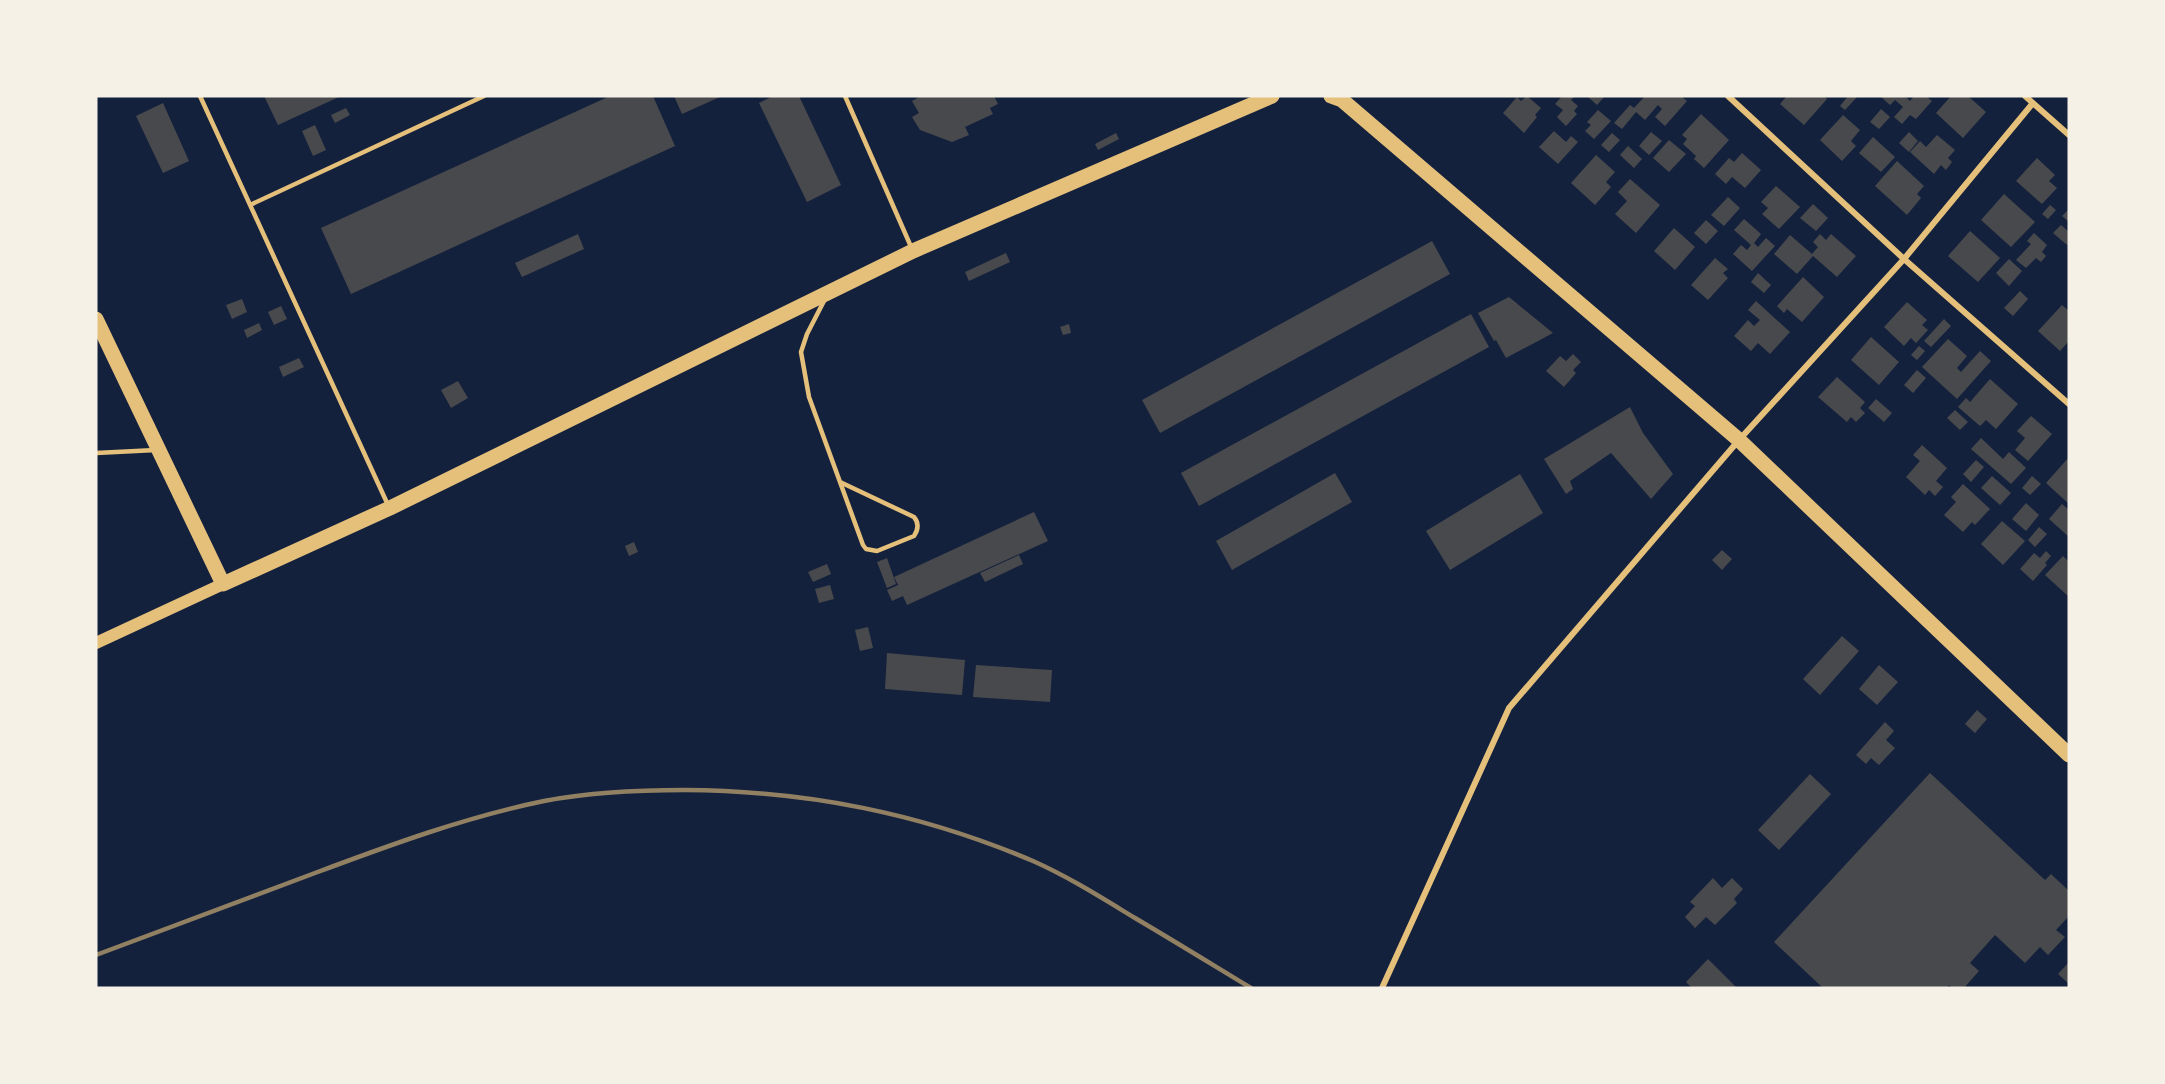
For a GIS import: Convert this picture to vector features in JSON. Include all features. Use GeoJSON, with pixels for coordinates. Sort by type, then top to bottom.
{"type":"FeatureCollection","features":[{"type":"Feature","properties":{"kind":"main road"},"geometry":{"type":"LineString","coordinates":[[96,643],[390,508],[913,251],[1272,96]]}},
{"type":"Feature","properties":{"kind":"main road"},"geometry":{"type":"LineString","coordinates":[[1331,96],[1342,100],[1739,440],[2069,755]]}},
{"type":"Feature","properties":{"kind":"main road"},"geometry":{"type":"LineString","coordinates":[[96,319],[223,584]]}},
{"type":"Feature","properties":{"kind":"street"},"geometry":{"type":"LineString","coordinates":[[1728,96],[1904,258],[2069,404]]}},
{"type":"Feature","properties":{"kind":"street"},"geometry":{"type":"LineString","coordinates":[[2025,96],[2069,135]]}},
{"type":"Feature","properties":{"kind":"street"},"geometry":{"type":"LineString","coordinates":[[1382,988],[1509,708],[1739,440],[1904,258],[2033,104]]}},
{"type":"Feature","properties":{"kind":"lane"},"geometry":{"type":"LineString","coordinates":[[200,96],[390,508]]}},
{"type":"Feature","properties":{"kind":"lane"},"geometry":{"type":"LineString","coordinates":[[250,205],[484,96]]}},
{"type":"Feature","properties":{"kind":"lane"},"geometry":{"type":"LineString","coordinates":[[845,96],[913,251]]}},
{"type":"Feature","properties":{"kind":"lane"},"geometry":{"type":"LineString","coordinates":[[2033,104],[2035,96]]}},
{"type":"Feature","properties":{"kind":"lane"},"geometry":{"type":"LineString","coordinates":[[828,293],[807,334],[801,352],[809,397],[840,482],[866,549],[877,550],[914,536],[917,532],[918,526],[914,517],[840,482]]}},
{"type":"Feature","properties":{"kind":"lane"},"geometry":{"type":"LineString","coordinates":[[96,453],[158,449]]}},
{"type":"Feature","properties":{"kind":"building"},"geometry":{"type":"Polygon","coordinates":[[[264,96],[341,96],[278,125],[264,96]]]}},
{"type":"Feature","properties":{"kind":"building"},"geometry":{"type":"Polygon","coordinates":[[[610,96],[653,96],[675,146],[351,294],[321,228],[610,96]]]}},
{"type":"Feature","properties":{"kind":"building"},"geometry":{"type":"Polygon","coordinates":[[[674,96],[722,96],[682,114],[674,96]]]}},
{"type":"Feature","properties":{"kind":"building"},"geometry":{"type":"Polygon","coordinates":[[[773,96],[799,96],[841,185],[807,202],[759,103],[773,96]]]}},
{"type":"Feature","properties":{"kind":"building"},"geometry":{"type":"Polygon","coordinates":[[[921,96],[994,96],[998,104],[990,108],[993,114],[965,127],[969,135],[952,142],[920,130],[912,117],[919,113],[912,101],[921,96]]]}},
{"type":"Feature","properties":{"kind":"building"},"geometry":{"type":"Polygon","coordinates":[[[1527,96],[1541,108],[1524,133],[1503,113],[1517,97],[1521,101],[1527,96]]]}},
{"type":"Feature","properties":{"kind":"building"},"geometry":{"type":"Polygon","coordinates":[[[1562,96],[1575,96],[1571,100],[1578,106],[1574,111],[1577,114],[1566,126],[1557,117],[1563,110],[1555,104],[1562,96]]]}},
{"type":"Feature","properties":{"kind":"building"},"geometry":{"type":"Polygon","coordinates":[[[1587,96],[1605,96],[1597,105],[1587,96]]]}},
{"type":"Feature","properties":{"kind":"building"},"geometry":{"type":"Polygon","coordinates":[[[1645,96],[1681,96],[1687,101],[1665,126],[1655,117],[1662,109],[1658,105],[1645,120],[1636,112],[1622,129],[1614,123],[1630,105],[1634,108],[1645,96]]]}},
{"type":"Feature","properties":{"kind":"building"},"geometry":{"type":"Polygon","coordinates":[[[1787,96],[1824,96],[1827,99],[1804,125],[1780,104],[1787,96]]]}},
{"type":"Feature","properties":{"kind":"building"},"geometry":{"type":"Polygon","coordinates":[[[1848,96],[1858,96],[1845,110],[1840,106],[1848,96]]]}},
{"type":"Feature","properties":{"kind":"building"},"geometry":{"type":"Polygon","coordinates":[[[1880,96],[1905,96],[1910,101],[1914,96],[1926,96],[1932,101],[1916,119],[1910,115],[1902,124],[1894,117],[1903,107],[1895,100],[1890,105],[1880,96]]]}},
{"type":"Feature","properties":{"kind":"building"},"geometry":{"type":"Polygon","coordinates":[[[1951,96],[1968,96],[1986,112],[1963,138],[1936,113],[1951,96]]]}},
{"type":"Feature","properties":{"kind":"building"},"geometry":{"type":"Polygon","coordinates":[[[163,103],[189,161],[163,173],[136,116],[163,103]]]}},
{"type":"Feature","properties":{"kind":"building"},"geometry":{"type":"Polygon","coordinates":[[[346,108],[350,115],[335,123],[331,115],[346,108]]]}},
{"type":"Feature","properties":{"kind":"building"},"geometry":{"type":"Polygon","coordinates":[[[1881,109],[1890,117],[1879,129],[1870,122],[1881,109]]]}},
{"type":"Feature","properties":{"kind":"building"},"geometry":{"type":"Polygon","coordinates":[[[1598,110],[1611,121],[1594,139],[1585,131],[1591,125],[1587,122],[1598,110]]]}},
{"type":"Feature","properties":{"kind":"building"},"geometry":{"type":"Polygon","coordinates":[[[1701,114],[1729,140],[1704,168],[1694,159],[1696,156],[1683,144],[1687,139],[1682,135],[1701,114]]]}},
{"type":"Feature","properties":{"kind":"building"},"geometry":{"type":"Polygon","coordinates":[[[1843,115],[1860,130],[1851,141],[1856,146],[1842,161],[1820,140],[1843,115]]]}},
{"type":"Feature","properties":{"kind":"building"},"geometry":{"type":"Polygon","coordinates":[[[315,125],[326,150],[313,156],[302,131],[315,125]]]}},
{"type":"Feature","properties":{"kind":"building"},"geometry":{"type":"Polygon","coordinates":[[[1554,131],[1566,142],[1571,136],[1578,142],[1558,164],[1539,147],[1554,131]]]}},
{"type":"Feature","properties":{"kind":"building"},"geometry":{"type":"Polygon","coordinates":[[[1651,132],[1662,141],[1649,155],[1639,146],[1651,132]]]}},
{"type":"Feature","properties":{"kind":"building"},"geometry":{"type":"Polygon","coordinates":[[[1909,132],[1918,141],[1909,152],[1899,143],[1909,132]]]}},
{"type":"Feature","properties":{"kind":"building"},"geometry":{"type":"Polygon","coordinates":[[[1116,133],[1119,139],[1098,150],[1095,144],[1116,133]]]}},
{"type":"Feature","properties":{"kind":"building"},"geometry":{"type":"Polygon","coordinates":[[[1612,133],[1620,140],[1609,152],[1601,145],[1612,133]]]}},
{"type":"Feature","properties":{"kind":"building"},"geometry":{"type":"Polygon","coordinates":[[[1937,135],[1955,150],[1948,158],[1952,162],[1946,170],[1941,165],[1934,174],[1910,152],[1920,141],[1926,147],[1937,135]]]}},
{"type":"Feature","properties":{"kind":"building"},"geometry":{"type":"Polygon","coordinates":[[[1873,137],[1895,157],[1881,172],[1859,153],[1873,137]]]}},
{"type":"Feature","properties":{"kind":"building"},"geometry":{"type":"Polygon","coordinates":[[[1669,140],[1686,154],[1669,172],[1653,158],[1669,140]]]}},
{"type":"Feature","properties":{"kind":"building"},"geometry":{"type":"Polygon","coordinates":[[[1628,146],[1642,159],[1634,168],[1620,155],[1628,146]]]}},
{"type":"Feature","properties":{"kind":"building"},"geometry":{"type":"Polygon","coordinates":[[[1742,153],[1761,170],[1745,188],[1732,177],[1726,184],[1715,174],[1729,158],[1734,162],[1742,153]]]}},
{"type":"Feature","properties":{"kind":"building"},"geometry":{"type":"Polygon","coordinates":[[[1596,155],[1615,172],[1606,182],[1611,187],[1595,205],[1571,183],[1596,155]]]}},
{"type":"Feature","properties":{"kind":"building"},"geometry":{"type":"Polygon","coordinates":[[[2037,158],[2055,175],[2049,181],[2057,188],[2042,204],[2016,181],[2037,158]]]}},
{"type":"Feature","properties":{"kind":"building"},"geometry":{"type":"Polygon","coordinates":[[[1897,161],[1924,186],[1917,194],[1921,198],[1907,215],[1875,186],[1897,161]]]}},
{"type":"Feature","properties":{"kind":"building"},"geometry":{"type":"Polygon","coordinates":[[[1630,179],[1660,205],[1636,233],[1615,214],[1627,201],[1618,192],[1630,179]]]}},
{"type":"Feature","properties":{"kind":"building"},"geometry":{"type":"Polygon","coordinates":[[[1776,186],[1800,207],[1779,229],[1762,214],[1768,208],[1761,202],[1776,186]]]}},
{"type":"Feature","properties":{"kind":"building"},"geometry":{"type":"Polygon","coordinates":[[[2004,194],[2035,222],[2011,247],[1981,220],[2004,194]]]}},
{"type":"Feature","properties":{"kind":"building"},"geometry":{"type":"Polygon","coordinates":[[[1728,197],[1740,208],[1724,226],[1711,215],[1728,197]]]}},
{"type":"Feature","properties":{"kind":"building"},"geometry":{"type":"Polygon","coordinates":[[[1813,204],[1828,218],[1816,231],[1800,218],[1813,204]]]}},
{"type":"Feature","properties":{"kind":"building"},"geometry":{"type":"Polygon","coordinates":[[[2050,205],[2056,210],[2048,219],[2042,214],[2050,205]]]}},
{"type":"Feature","properties":{"kind":"building"},"geometry":{"type":"Polygon","coordinates":[[[2069,209],[2069,222],[2062,216],[2069,209]]]}},
{"type":"Feature","properties":{"kind":"building"},"geometry":{"type":"Polygon","coordinates":[[[1744,219],[1761,234],[1754,243],[1758,247],[1766,238],[1775,246],[1752,271],[1733,254],[1741,245],[1747,250],[1751,245],[1734,230],[1744,219]]]}},
{"type":"Feature","properties":{"kind":"building"},"geometry":{"type":"Polygon","coordinates":[[[1706,220],[1718,231],[1706,244],[1694,233],[1706,220]]]}},
{"type":"Feature","properties":{"kind":"building"},"geometry":{"type":"Polygon","coordinates":[[[2061,225],[2069,232],[2067,245],[2053,233],[2061,225]]]}},
{"type":"Feature","properties":{"kind":"building"},"geometry":{"type":"Polygon","coordinates":[[[1674,228],[1695,247],[1675,270],[1654,251],[1674,228]]]}},
{"type":"Feature","properties":{"kind":"building"},"geometry":{"type":"Polygon","coordinates":[[[1970,231],[2000,258],[1978,282],[1948,256],[1970,231]]]}},
{"type":"Feature","properties":{"kind":"building"},"geometry":{"type":"Polygon","coordinates":[[[2034,233],[2047,245],[2042,252],[2046,256],[2041,262],[2036,258],[2026,268],[2016,260],[2031,244],[2027,241],[2034,233]]]}},
{"type":"Feature","properties":{"kind":"building"},"geometry":{"type":"Polygon","coordinates":[[[578,234],[584,249],[522,277],[515,263],[578,234]]]}},
{"type":"Feature","properties":{"kind":"building"},"geometry":{"type":"Polygon","coordinates":[[[1820,234],[1826,240],[1831,234],[1856,256],[1837,277],[1813,256],[1797,274],[1774,254],[1790,235],[1812,254],[1818,247],[1813,242],[1820,234]]]}},
{"type":"Feature","properties":{"kind":"building"},"geometry":{"type":"Polygon","coordinates":[[[1432,241],[1450,274],[1160,433],[1142,400],[1432,241]]]}},
{"type":"Feature","properties":{"kind":"building"},"geometry":{"type":"Polygon","coordinates":[[[1006,253],[1010,262],[969,281],[965,272],[1006,253]]]}},
{"type":"Feature","properties":{"kind":"building"},"geometry":{"type":"Polygon","coordinates":[[[1715,258],[1728,269],[1723,273],[1728,278],[1708,300],[1691,285],[1715,258]]]}},
{"type":"Feature","properties":{"kind":"building"},"geometry":{"type":"Polygon","coordinates":[[[2009,259],[2022,271],[2009,286],[1996,273],[2009,259]]]}},
{"type":"Feature","properties":{"kind":"building"},"geometry":{"type":"Polygon","coordinates":[[[1758,273],[1771,285],[1764,293],[1751,282],[1758,273]]]}},
{"type":"Feature","properties":{"kind":"building"},"geometry":{"type":"Polygon","coordinates":[[[1803,277],[1824,297],[1802,322],[1787,309],[1784,313],[1777,306],[1803,277]]]}},
{"type":"Feature","properties":{"kind":"building"},"geometry":{"type":"Polygon","coordinates":[[[2020,291],[2028,299],[2013,316],[2004,308],[2020,291]]]}},
{"type":"Feature","properties":{"kind":"building"},"geometry":{"type":"Polygon","coordinates":[[[1509,297],[1553,333],[1506,358],[1478,313],[1509,297]]]}},
{"type":"Feature","properties":{"kind":"building"},"geometry":{"type":"Polygon","coordinates":[[[242,299],[247,312],[232,319],[226,305],[242,299]]]}},
{"type":"Feature","properties":{"kind":"building"},"geometry":{"type":"Polygon","coordinates":[[[1756,301],[1790,332],[1770,354],[1758,343],[1751,351],[1734,336],[1748,320],[1754,326],[1760,320],[1748,310],[1756,301]]]}},
{"type":"Feature","properties":{"kind":"building"},"geometry":{"type":"Polygon","coordinates":[[[1907,302],[1927,320],[1922,325],[1928,330],[1916,343],[1911,338],[1904,346],[1884,327],[1907,302]]]}},
{"type":"Feature","properties":{"kind":"building"},"geometry":{"type":"Polygon","coordinates":[[[2062,305],[2069,311],[2069,341],[2060,351],[2038,331],[2062,305]]]}},
{"type":"Feature","properties":{"kind":"building"},"geometry":{"type":"Polygon","coordinates":[[[281,306],[287,319],[274,325],[268,312],[281,306]]]}},
{"type":"Feature","properties":{"kind":"building"},"geometry":{"type":"Polygon","coordinates":[[[1471,314],[1489,347],[1199,506],[1181,473],[1471,314]]]}},
{"type":"Feature","properties":{"kind":"building"},"geometry":{"type":"Polygon","coordinates":[[[1944,319],[1951,326],[1931,347],[1924,341],[1944,319]]]}},
{"type":"Feature","properties":{"kind":"building"},"geometry":{"type":"Polygon","coordinates":[[[259,323],[262,330],[247,338],[244,330],[259,323]]]}},
{"type":"Feature","properties":{"kind":"building"},"geometry":{"type":"Polygon","coordinates":[[[1069,324],[1071,333],[1063,335],[1060,327],[1069,324]]]}},
{"type":"Feature","properties":{"kind":"building"},"geometry":{"type":"Polygon","coordinates":[[[1871,337],[1899,362],[1879,385],[1851,360],[1871,337]]]}},
{"type":"Feature","properties":{"kind":"building"},"geometry":{"type":"Polygon","coordinates":[[[1948,339],[1967,356],[1957,368],[1961,372],[1980,351],[1991,361],[1957,399],[1922,367],[1948,339]]]}},
{"type":"Feature","properties":{"kind":"building"},"geometry":{"type":"Polygon","coordinates":[[[1919,346],[1925,351],[1917,360],[1911,355],[1919,346]]]}},
{"type":"Feature","properties":{"kind":"building"},"geometry":{"type":"Polygon","coordinates":[[[1573,354],[1581,362],[1573,370],[1576,373],[1564,387],[1546,371],[1560,356],[1566,361],[1573,354]]]}},
{"type":"Feature","properties":{"kind":"building"},"geometry":{"type":"Polygon","coordinates":[[[299,358],[304,367],[283,377],[279,367],[299,358]]]}},
{"type":"Feature","properties":{"kind":"building"},"geometry":{"type":"Polygon","coordinates":[[[1917,370],[1926,378],[1913,393],[1904,385],[1917,370]]]}},
{"type":"Feature","properties":{"kind":"building"},"geometry":{"type":"Polygon","coordinates":[[[1837,377],[1865,402],[1860,408],[1865,413],[1856,422],[1851,417],[1847,422],[1818,397],[1837,377]]]}},
{"type":"Feature","properties":{"kind":"building"},"geometry":{"type":"Polygon","coordinates":[[[1990,379],[2018,404],[1996,429],[1986,420],[1980,426],[1958,407],[1966,398],[1970,402],[1990,379]]]}},
{"type":"Feature","properties":{"kind":"building"},"geometry":{"type":"Polygon","coordinates":[[[458,381],[468,398],[451,408],[441,390],[458,381]]]}},
{"type":"Feature","properties":{"kind":"building"},"geometry":{"type":"Polygon","coordinates":[[[1876,399],[1892,413],[1884,422],[1868,408],[1876,399]]]}},
{"type":"Feature","properties":{"kind":"building"},"geometry":{"type":"Polygon","coordinates":[[[1630,407],[1643,433],[1673,474],[1651,499],[1611,453],[1570,481],[1573,489],[1566,494],[1544,459],[1630,407]]]}},
{"type":"Feature","properties":{"kind":"building"},"geometry":{"type":"Polygon","coordinates":[[[1955,410],[1968,422],[1960,430],[1947,418],[1955,410]]]}},
{"type":"Feature","properties":{"kind":"building"},"geometry":{"type":"Polygon","coordinates":[[[2031,416],[2052,434],[2028,461],[2015,450],[2025,438],[2017,431],[2031,416]]]}},
{"type":"Feature","properties":{"kind":"building"},"geometry":{"type":"Polygon","coordinates":[[[1981,438],[2003,459],[2009,452],[2026,468],[2011,484],[1971,449],[1981,438]]]}},
{"type":"Feature","properties":{"kind":"building"},"geometry":{"type":"Polygon","coordinates":[[[1922,445],[1947,468],[1936,481],[1943,487],[1935,496],[1929,490],[1925,495],[1906,477],[1920,461],[1913,455],[1922,445]]]}},
{"type":"Feature","properties":{"kind":"building"},"geometry":{"type":"Polygon","coordinates":[[[2069,457],[2069,504],[2046,483],[2069,457]]]}},
{"type":"Feature","properties":{"kind":"building"},"geometry":{"type":"Polygon","coordinates":[[[1976,460],[1984,467],[1971,482],[1963,474],[1976,460]]]}},
{"type":"Feature","properties":{"kind":"building"},"geometry":{"type":"Polygon","coordinates":[[[1335,473],[1352,502],[1232,570],[1216,541],[1335,473]]]}},
{"type":"Feature","properties":{"kind":"building"},"geometry":{"type":"Polygon","coordinates":[[[1520,474],[1543,513],[1450,570],[1426,531],[1520,474]]]}},
{"type":"Feature","properties":{"kind":"building"},"geometry":{"type":"Polygon","coordinates":[[[1992,476],[2011,493],[2000,505],[1981,488],[1992,476]]]}},
{"type":"Feature","properties":{"kind":"building"},"geometry":{"type":"Polygon","coordinates":[[[2032,476],[2041,484],[2030,495],[2022,488],[2032,476]]]}},
{"type":"Feature","properties":{"kind":"building"},"geometry":{"type":"Polygon","coordinates":[[[1963,484],[1990,509],[1975,525],[1972,522],[1963,532],[1944,515],[1956,502],[1951,497],[1963,484]]]}},
{"type":"Feature","properties":{"kind":"building"},"geometry":{"type":"Polygon","coordinates":[[[2026,503],[2039,515],[2026,531],[2012,519],[2026,503]]]}},
{"type":"Feature","properties":{"kind":"building"},"geometry":{"type":"Polygon","coordinates":[[[2062,504],[2069,510],[2069,537],[2049,519],[2062,504]]]}},
{"type":"Feature","properties":{"kind":"building"},"geometry":{"type":"Polygon","coordinates":[[[1034,512],[1048,541],[907,605],[903,596],[892,601],[887,590],[898,585],[894,577],[1034,512]]]}},
{"type":"Feature","properties":{"kind":"building"},"geometry":{"type":"Polygon","coordinates":[[[2002,521],[2025,541],[2003,565],[1981,544],[2002,521]]]}},
{"type":"Feature","properties":{"kind":"building"},"geometry":{"type":"Polygon","coordinates":[[[2039,527],[2047,534],[2035,547],[2028,540],[2039,527]]]}},
{"type":"Feature","properties":{"kind":"building"},"geometry":{"type":"Polygon","coordinates":[[[634,542],[638,552],[629,556],[625,546],[634,542]]]}},
{"type":"Feature","properties":{"kind":"building"},"geometry":{"type":"Polygon","coordinates":[[[1722,550],[1732,559],[1722,570],[1712,560],[1722,550]]]}},
{"type":"Feature","properties":{"kind":"building"},"geometry":{"type":"Polygon","coordinates":[[[2046,551],[2051,556],[2045,563],[2047,565],[2033,581],[2020,569],[2034,553],[2040,558],[2046,551]]]}},
{"type":"Feature","properties":{"kind":"building"},"geometry":{"type":"Polygon","coordinates":[[[1019,555],[1023,564],[985,582],[980,573],[1019,555]]]}},
{"type":"Feature","properties":{"kind":"building"},"geometry":{"type":"Polygon","coordinates":[[[2063,556],[2069,562],[2069,597],[2045,575],[2063,556]]]}},
{"type":"Feature","properties":{"kind":"building"},"geometry":{"type":"Polygon","coordinates":[[[887,558],[896,584],[887,588],[877,562],[887,558]]]}},
{"type":"Feature","properties":{"kind":"building"},"geometry":{"type":"Polygon","coordinates":[[[827,564],[831,574],[813,582],[808,572],[827,564]]]}},
{"type":"Feature","properties":{"kind":"building"},"geometry":{"type":"Polygon","coordinates":[[[830,585],[834,599],[819,603],[815,589],[830,585]]]}},
{"type":"Feature","properties":{"kind":"building"},"geometry":{"type":"Polygon","coordinates":[[[868,627],[873,648],[860,651],[855,630],[868,627]]]}},
{"type":"Feature","properties":{"kind":"building"},"geometry":{"type":"Polygon","coordinates":[[[1842,636],[1859,651],[1820,695],[1803,679],[1842,636]]]}},
{"type":"Feature","properties":{"kind":"building"},"geometry":{"type":"Polygon","coordinates":[[[887,653],[965,660],[962,695],[885,689],[887,653]]]}},
{"type":"Feature","properties":{"kind":"building"},"geometry":{"type":"Polygon","coordinates":[[[976,665],[1052,670],[1050,702],[973,697],[976,665]]]}},
{"type":"Feature","properties":{"kind":"building"},"geometry":{"type":"Polygon","coordinates":[[[1879,665],[1898,682],[1877,705],[1859,689],[1879,665]]]}},
{"type":"Feature","properties":{"kind":"building"},"geometry":{"type":"Polygon","coordinates":[[[1977,710],[1987,719],[1975,733],[1965,724],[1977,710]]]}},
{"type":"Feature","properties":{"kind":"building"},"geometry":{"type":"Polygon","coordinates":[[[1885,722],[1894,731],[1886,740],[1895,748],[1879,765],[1871,758],[1866,764],[1856,755],[1885,722]]]}},
{"type":"Feature","properties":{"kind":"building"},"geometry":{"type":"Polygon","coordinates":[[[1930,773],[2045,880],[2051,874],[2069,891],[2069,916],[2056,930],[2065,937],[2048,955],[2040,947],[2025,963],[1995,935],[1970,963],[1979,971],[1964,988],[1952,988],[1949,985],[1947,988],[1823,988],[1774,942],[1930,773]]]}},
{"type":"Feature","properties":{"kind":"building"},"geometry":{"type":"Polygon","coordinates":[[[1810,774],[1831,794],[1779,850],[1758,830],[1810,774]]]}},
{"type":"Feature","properties":{"kind":"building"},"geometry":{"type":"Polygon","coordinates":[[[1713,878],[1722,888],[1732,878],[1743,889],[1734,899],[1737,903],[1715,925],[1706,917],[1695,928],[1685,917],[1695,906],[1690,902],[1713,878]]]}},
{"type":"Feature","properties":{"kind":"building"},"geometry":{"type":"Polygon","coordinates":[[[1708,959],[1737,988],[1692,988],[1686,982],[1708,959]]]}},
{"type":"Feature","properties":{"kind":"building"},"geometry":{"type":"Polygon","coordinates":[[[2069,962],[2069,984],[2058,974],[2069,962]]]}},
{"type":"Feature","properties":{"kind":"railway"},"geometry":{"type":"LineString","coordinates":[[96,955],[371,852],[486,815],[579,795],[632,791],[731,791],[819,800],[863,808],[906,818],[991,844],[1033,861],[1098,895],[1251,988]]}}]}
